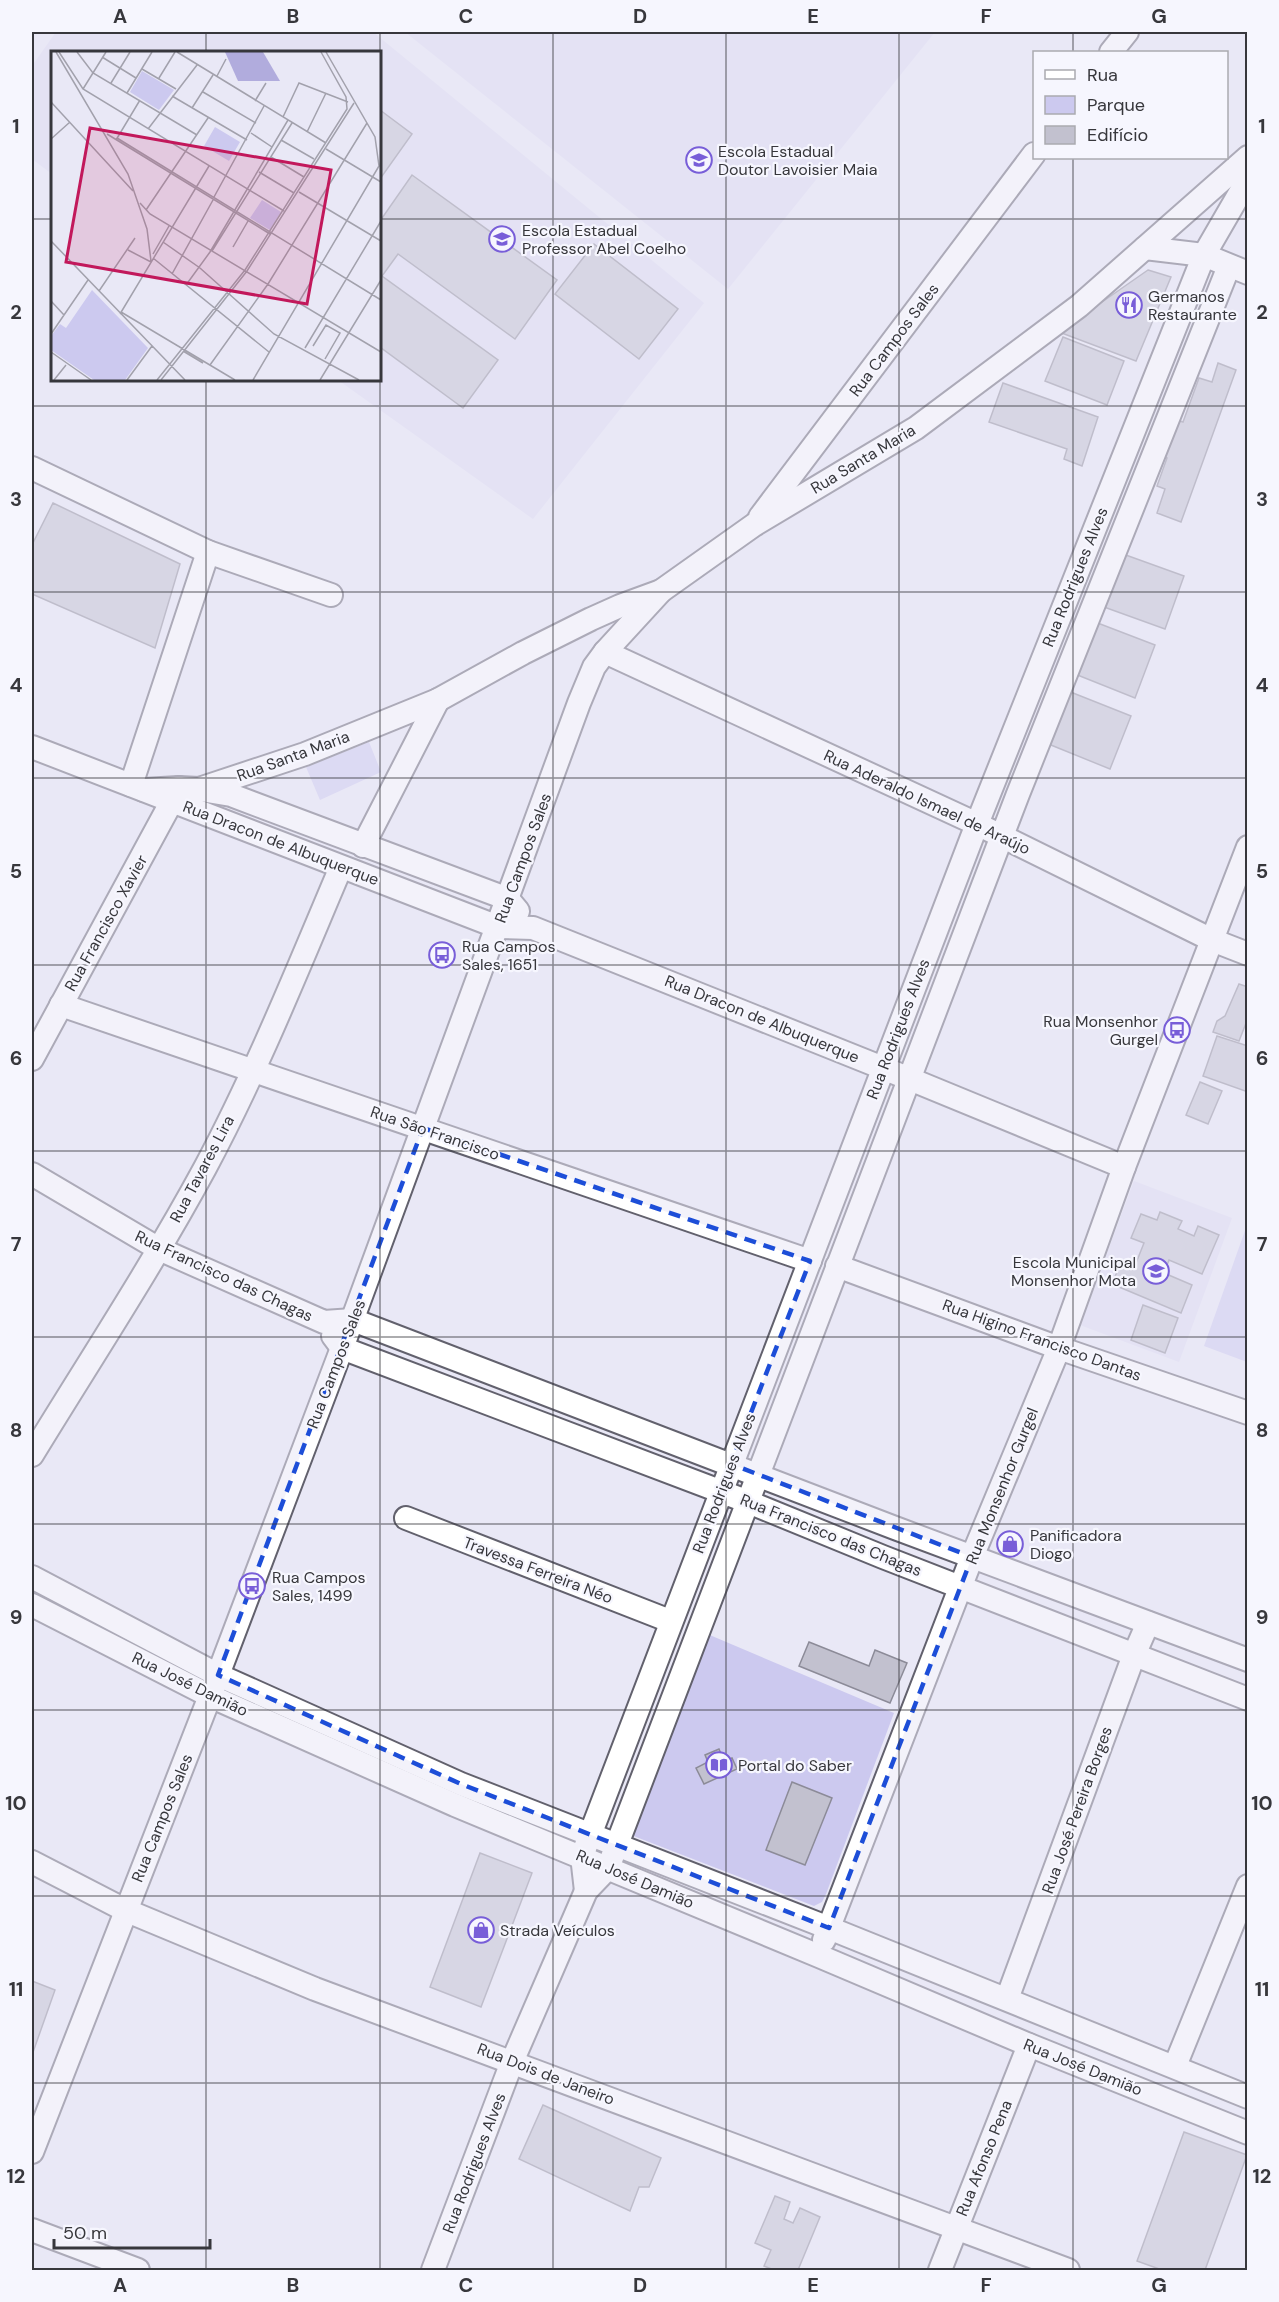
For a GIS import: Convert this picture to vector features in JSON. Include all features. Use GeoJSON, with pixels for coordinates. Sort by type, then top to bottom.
{"type":"FeatureCollection","features":[{"type":"Feature","properties":{"kind":"street"},"geometry":{"type":"LineString","coordinates":[[1112,51],[1127,32]]}},
{"type":"Feature","properties":{"kind":"street","name":"Rua Campos Sales"},"geometry":{"type":"LineString","coordinates":[[754,525],[1033,157]]}},
{"type":"Feature","properties":{"kind":"street","name":"Rua Santa Maria"},"geometry":{"type":"LineString","coordinates":[[138,788],[184,792],[305,754],[438,700],[591,619],[661,591],[754,525],[916,428],[1079,306],[1248,157]]}},
{"type":"Feature","properties":{"kind":"street","name":"Rua Rodrigues Alves"},"geometry":{"type":"LineString","coordinates":[[586,1891],[582,1857],[590,1833],[977,824],[1204,255],[1248,179]]}},
{"type":"Feature","properties":{"kind":"street"},"geometry":{"type":"LineString","coordinates":[[1145,248],[1204,255],[1238,270]]}},
{"type":"Feature","properties":{"kind":"street","name":"Rua Rodrigues Alves"},"geometry":{"type":"LineString","coordinates":[[433,2271],[512,2062],[586,1891],[608,1868],[746,1501],[1002,836],[1238,270]]}},
{"type":"Feature","properties":{"kind":"street"},"geometry":{"type":"LineString","coordinates":[[32,468],[208,552],[331,595]]}},
{"type":"Feature","properties":{"kind":"street"},"geometry":{"type":"LineString","coordinates":[[32,747],[138,788],[208,552]]}},
{"type":"Feature","properties":{"kind":"street","name":"Rua Campos Sales"},"geometry":{"type":"LineString","coordinates":[[32,2152],[353,1320],[579,703],[594,667],[661,591]]}},
{"type":"Feature","properties":{"kind":"street","name":"Rua Aderaldo Ismael de Araújo"},"geometry":{"type":"LineString","coordinates":[[605,652],[977,824],[1212,940],[1248,954]]}},
{"type":"Feature","properties":{"kind":"street"},"geometry":{"type":"LineString","coordinates":[[363,846],[438,700]]}},
{"type":"Feature","properties":{"kind":"street","name":"Rua Dracon de Albuquerque"},"geometry":{"type":"LineString","coordinates":[[184,792],[231,795],[508,899],[533,928]]}},
{"type":"Feature","properties":{"kind":"street","name":"Rua Dracon de Albuquerque"},"geometry":{"type":"LineString","coordinates":[[184,792],[341,867],[498,927],[533,928],[909,1078],[1124,1167]]}},
{"type":"Feature","properties":{"kind":"street","name":"Rua Francisco Xavier"},"geometry":{"type":"LineString","coordinates":[[32,1059],[184,792]]}},
{"type":"Feature","properties":{"kind":"street","name":"Rua Monsenhor Gurgel"},"geometry":{"type":"LineString","coordinates":[[819,1956],[972,1557],[1059,1348],[1124,1167],[1248,847]]}},
{"type":"Feature","properties":{"kind":"street","name":"Rua Tavares Lira"},"geometry":{"type":"LineString","coordinates":[[32,1455],[159,1250],[206,1166],[253,1070],[341,867]]}},
{"type":"Feature","properties":{"kind":"street","name":"Rua São Francisco"},"geometry":{"type":"LineString","coordinates":[[61,1005],[810,1261]]}},
{"type":"Feature","properties":{"kind":"street","name":"Rua Francisco das Chagas"},"geometry":{"type":"LineString","coordinates":[[32,1174],[159,1250],[324,1322],[353,1320],[1248,1660]]}},
{"type":"Feature","properties":{"kind":"street","name":"Rua Higino Francisco Dantas"},"geometry":{"type":"LineString","coordinates":[[837,1266],[1059,1348],[1248,1413]]}},
{"type":"Feature","properties":{"kind":"street","name":"Rua Francisco das Chagas"},"geometry":{"type":"LineString","coordinates":[[324,1322],[342,1348],[721,1491],[1248,1699]]}},
{"type":"Feature","properties":{"kind":"street","name":"Travessa Ferreira Néo"},"geometry":{"type":"LineString","coordinates":[[406,1518],[670,1621]]}},
{"type":"Feature","properties":{"kind":"street","name":"Rua José Damião"},"geometry":{"type":"LineString","coordinates":[[32,1577],[214,1685],[455,1805],[1029,2045],[1241,2130]]}},
{"type":"Feature","properties":{"kind":"street","name":"Rua José Damião"},"geometry":{"type":"LineString","coordinates":[[32,1605],[214,1685],[829,1928],[1247,2097]]}},
{"type":"Feature","properties":{"kind":"street","name":"Rua José Pereira Borges"},"geometry":{"type":"LineString","coordinates":[[1007,1999],[1134,1655],[1148,1623]]}},
{"type":"Feature","properties":{"kind":"street","name":"Rua Dois de Janeiro"},"geometry":{"type":"LineString","coordinates":[[32,1862],[125,1910],[315,1989],[1068,2271]]}},
{"type":"Feature","properties":{"kind":"street"},"geometry":{"type":"LineString","coordinates":[[1175,2066],[1248,1886]]}},
{"type":"Feature","properties":{"kind":"street","name":"Rua Afonso Pena"},"geometry":{"type":"LineString","coordinates":[[940,2271],[1029,2045]]}},
{"type":"Feature","properties":{"kind":"street"},"geometry":{"type":"LineString","coordinates":[[1241,2130],[1247,2097]]}},
{"type":"Feature","properties":{"kind":"street"},"geometry":{"type":"LineString","coordinates":[[32,2230],[138,2271]]}},
{"type":"Feature","properties":{"kind":"highlighted area"},"geometry":{"type":"Polygon","coordinates":[[[423,1128],[810,1261],[731,1464],[972,1557],[829,1928],[461,1784],[218,1675],[423,1128]]]}},
{"type":"Feature","properties":{"kind":"shaded area","name":"Escola Estadual Professor Abel Coelho"},"geometry":{"type":"Polygon","coordinates":[[[56,32],[373,32],[704,303],[533,519],[339,381],[381,381],[381,51],[51,51],[51,173],[32,159],[32,66],[56,32]]]}},
{"type":"Feature","properties":{"kind":"shaded area","name":"Escola Estadual Doutor Lavoisier Maia"},"geometry":{"type":"Polygon","coordinates":[[[405,32],[935,32],[728,289],[405,32]]]}},
{"type":"Feature","properties":{"kind":"shaded area","name":"Escola Municipal Monsenhor Mota"},"geometry":{"type":"Polygon","coordinates":[[[1134,1181],[1232,1218],[1179,1362],[1080,1325],[1134,1181]]]}},
{"type":"Feature","properties":{"kind":"green space"},"geometry":{"type":"Polygon","coordinates":[[[369,742],[381,772],[320,800],[306,767],[369,742]]]}},
{"type":"Feature","properties":{"kind":"green space"},"geometry":{"type":"Polygon","coordinates":[[[1247,1225],[1248,1362],[1204,1346],[1247,1225]]]}},
{"type":"Feature","properties":{"kind":"green space"},"geometry":{"type":"Polygon","coordinates":[[[705,1633],[894,1713],[826,1894],[822,1902],[814,1906],[631,1835],[705,1633]]]}},
{"type":"Feature","properties":{"kind":"building"},"geometry":{"type":"Polygon","coordinates":[[[381,111],[412,134],[381,178],[381,111]]]}},
{"type":"Feature","properties":{"kind":"building"},"geometry":{"type":"Polygon","coordinates":[[[412,175],[557,280],[515,339],[398,254],[382,276],[498,360],[463,408],[381,348],[381,220],[412,175]]]}},
{"type":"Feature","properties":{"kind":"building"},"geometry":{"type":"Polygon","coordinates":[[[594,244],[678,309],[639,359],[555,294],[594,244]]]}},
{"type":"Feature","properties":{"kind":"building","name":"Germanos Restaurante"},"geometry":{"type":"Polygon","coordinates":[[[1148,270],[1171,277],[1136,361],[1059,332],[1148,270]]]}},
{"type":"Feature","properties":{"kind":"building"},"geometry":{"type":"Polygon","coordinates":[[[1063,337],[1124,361],[1107,405],[1045,381],[1063,337]]]}},
{"type":"Feature","properties":{"kind":"building"},"geometry":{"type":"Polygon","coordinates":[[[1218,363],[1236,370],[1181,522],[1157,513],[1165,489],[1157,486],[1167,458],[1157,454],[1170,418],[1183,422],[1199,378],[1212,382],[1218,363]]]}},
{"type":"Feature","properties":{"kind":"building"},"geometry":{"type":"Polygon","coordinates":[[[1003,383],[1098,417],[1082,466],[1064,459],[1067,449],[989,422],[1003,383]]]}},
{"type":"Feature","properties":{"kind":"building"},"geometry":{"type":"Polygon","coordinates":[[[53,503],[180,564],[155,648],[32,594],[32,545],[53,503]]]}},
{"type":"Feature","properties":{"kind":"building"},"geometry":{"type":"Polygon","coordinates":[[[1123,554],[1184,576],[1165,629],[1104,607],[1123,554]]]}},
{"type":"Feature","properties":{"kind":"building"},"geometry":{"type":"Polygon","coordinates":[[[1095,622],[1155,645],[1135,698],[1075,674],[1095,622]]]}},
{"type":"Feature","properties":{"kind":"building"},"geometry":{"type":"Polygon","coordinates":[[[1068,691],[1131,716],[1110,769],[1046,743],[1068,691]]]}},
{"type":"Feature","properties":{"kind":"building"},"geometry":{"type":"Polygon","coordinates":[[[1239,984],[1248,987],[1248,1018],[1239,1041],[1213,1032],[1217,1021],[1225,1016],[1239,984]]]}},
{"type":"Feature","properties":{"kind":"building"},"geometry":{"type":"Polygon","coordinates":[[[1217,1036],[1248,1046],[1248,1092],[1203,1076],[1217,1036]]]}},
{"type":"Feature","properties":{"kind":"building"},"geometry":{"type":"Polygon","coordinates":[[[1200,1082],[1222,1091],[1208,1124],[1186,1115],[1200,1082]]]}},
{"type":"Feature","properties":{"kind":"building"},"geometry":{"type":"Polygon","coordinates":[[[1160,1212],[1182,1221],[1178,1229],[1194,1236],[1198,1226],[1219,1235],[1202,1274],[1169,1260],[1164,1273],[1192,1285],[1181,1313],[1112,1284],[1121,1262],[1134,1268],[1144,1243],[1131,1238],[1141,1214],[1157,1220],[1160,1212]]]}},
{"type":"Feature","properties":{"kind":"building"},"geometry":{"type":"Polygon","coordinates":[[[1143,1305],[1178,1318],[1165,1353],[1131,1340],[1143,1305]]]}},
{"type":"Feature","properties":{"kind":"building"},"geometry":{"type":"Polygon","coordinates":[[[809,1642],[869,1666],[875,1650],[907,1663],[890,1703],[799,1666],[809,1642]]]}},
{"type":"Feature","properties":{"kind":"building","name":"Portal do Saber"},"geometry":{"type":"Polygon","coordinates":[[[719,1749],[724,1761],[732,1758],[737,1769],[704,1784],[696,1768],[708,1762],[705,1755],[719,1749]]]}},
{"type":"Feature","properties":{"kind":"building"},"geometry":{"type":"Polygon","coordinates":[[[792,1782],[832,1798],[805,1865],[766,1850],[792,1782]]]}},
{"type":"Feature","properties":{"kind":"building","name":"Strada Veículos"},"geometry":{"type":"Polygon","coordinates":[[[480,1853],[532,1873],[481,2007],[430,1987],[480,1853]]]}},
{"type":"Feature","properties":{"kind":"building"},"geometry":{"type":"Polygon","coordinates":[[[32,1981],[55,1990],[32,2055],[32,1981]]]}},
{"type":"Feature","properties":{"kind":"building"},"geometry":{"type":"Polygon","coordinates":[[[543,2105],[661,2158],[649,2187],[639,2187],[630,2211],[519,2159],[543,2105]]]}},
{"type":"Feature","properties":{"kind":"building"},"geometry":{"type":"Polygon","coordinates":[[[1184,2132],[1247,2155],[1205,2270],[1162,2270],[1137,2261],[1184,2132]]]}},
{"type":"Feature","properties":{"kind":"building"},"geometry":{"type":"Polygon","coordinates":[[[775,2196],[790,2202],[784,2219],[793,2223],[800,2208],[820,2217],[798,2270],[774,2270],[764,2266],[771,2250],[755,2243],[775,2196]]]}},
{"type":"Feature","properties":{"kind":"place","name":"Escola Estadual Doutor Lavoisier Maia"},"geometry":{"type":"Point","coordinates":[699,160]}},
{"type":"Feature","properties":{"kind":"place","name":"Escola Estadual Professor Abel Coelho"},"geometry":{"type":"Point","coordinates":[502,239]}},
{"type":"Feature","properties":{"kind":"place","name":"Germanos Restaurante"},"geometry":{"type":"Point","coordinates":[1129,305]}},
{"type":"Feature","properties":{"kind":"place","name":"Rua Campos Sales, 1651"},"geometry":{"type":"Point","coordinates":[442,955]}},
{"type":"Feature","properties":{"kind":"place","name":"Rua Monsenhor Gurgel"},"geometry":{"type":"Point","coordinates":[1177,1030]}},
{"type":"Feature","properties":{"kind":"place","name":"Escola Municipal Monsenhor Mota"},"geometry":{"type":"Point","coordinates":[1156,1271]}},
{"type":"Feature","properties":{"kind":"place","name":"Panificadora Diogo"},"geometry":{"type":"Point","coordinates":[1010,1544]}},
{"type":"Feature","properties":{"kind":"place","name":"Rua Campos Sales, 1499"},"geometry":{"type":"Point","coordinates":[252,1586]}},
{"type":"Feature","properties":{"kind":"place","name":"Portal do Saber"},"geometry":{"type":"Point","coordinates":[719,1765]}},
{"type":"Feature","properties":{"kind":"place","name":"Strada Veículos"},"geometry":{"type":"Point","coordinates":[481,1930]}}]}
